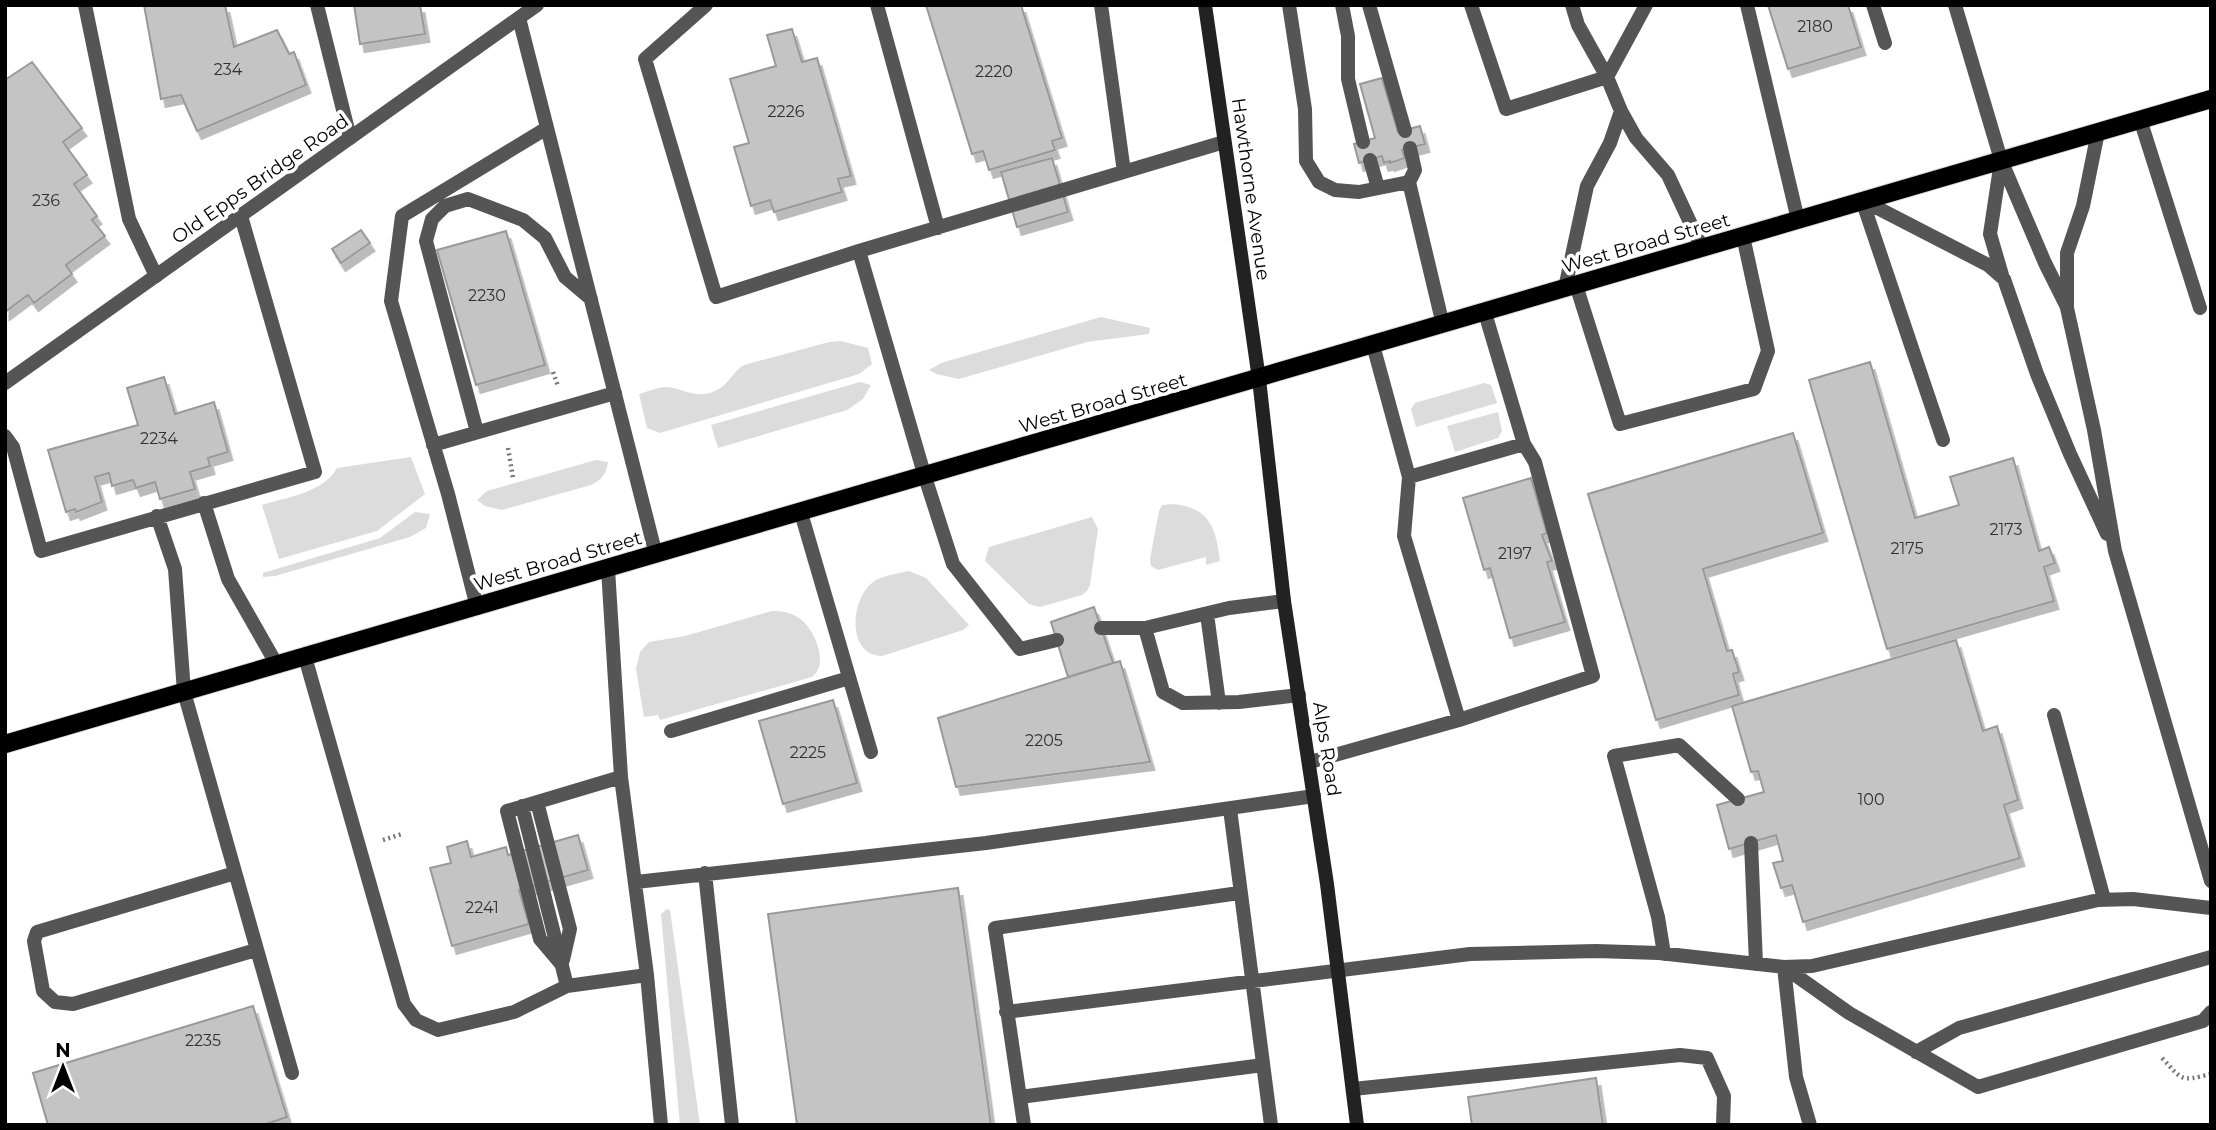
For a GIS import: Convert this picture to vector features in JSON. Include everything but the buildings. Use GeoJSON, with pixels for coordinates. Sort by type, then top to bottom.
{"type":"FeatureCollection","features":[{"type":"Feature","properties":{"kind":"main road","name":"Hawthorne Avenue"},"geometry":{"type":"LineString","coordinates":[[1205,5],[1259,379]]}},
{"type":"Feature","properties":{"kind":"main road","name":"West Broad Street"},"geometry":{"type":"LineString","coordinates":[[5,744],[2211,99]]}},
{"type":"Feature","properties":{"kind":"main road","name":"Alps Road"},"geometry":{"type":"LineString","coordinates":[[1259,379],[1284,601],[1310,762],[1357,1125]]}},
{"type":"Feature","properties":{"kind":"street"},"geometry":{"type":"LineString","coordinates":[[85,5],[129,219],[156,276]]}},
{"type":"Feature","properties":{"kind":"street"},"geometry":{"type":"LineString","coordinates":[[317,5],[350,138]]}},
{"type":"Feature","properties":{"kind":"street","name":"Old Epps Bridge Road"},"geometry":{"type":"LineString","coordinates":[[5,383],[537,5]]}},
{"type":"Feature","properties":{"kind":"street"},"geometry":{"type":"LineString","coordinates":[[706,5],[645,60],[716,297],[859,251],[1224,142]]}},
{"type":"Feature","properties":{"kind":"street"},"geometry":{"type":"LineString","coordinates":[[877,5],[938,228]]}},
{"type":"Feature","properties":{"kind":"street"},"geometry":{"type":"LineString","coordinates":[[1101,5],[1124,172]]}},
{"type":"Feature","properties":{"kind":"street"},"geometry":{"type":"LineString","coordinates":[[1289,5],[1305,108],[1306,161],[1319,182],[1335,190],[1359,192],[1409,182]]}},
{"type":"Feature","properties":{"kind":"street"},"geometry":{"type":"LineString","coordinates":[[1342,5],[1348,36],[1348,79],[1363,142]]}},
{"type":"Feature","properties":{"kind":"street"},"geometry":{"type":"LineString","coordinates":[[1369,5],[1405,131]]}},
{"type":"Feature","properties":{"kind":"street"},"geometry":{"type":"LineString","coordinates":[[1471,5],[1506,108],[1607,77],[1646,5]]}},
{"type":"Feature","properties":{"kind":"street"},"geometry":{"type":"LineString","coordinates":[[1572,5],[1578,25],[1607,77],[1621,111],[1636,138],[1668,175],[1702,248]]}},
{"type":"Feature","properties":{"kind":"street"},"geometry":{"type":"LineString","coordinates":[[1747,5],[1798,220]]}},
{"type":"Feature","properties":{"kind":"street"},"geometry":{"type":"LineString","coordinates":[[1873,5],[1885,43]]}},
{"type":"Feature","properties":{"kind":"street"},"geometry":{"type":"LineString","coordinates":[[1955,5],[2001,160],[2067,308]]}},
{"type":"Feature","properties":{"kind":"street"},"geometry":{"type":"LineString","coordinates":[[519,18],[656,555]]}},
{"type":"Feature","properties":{"kind":"street"},"geometry":{"type":"LineString","coordinates":[[1621,111],[1610,143],[1587,186],[1570,287],[1620,424],[1754,389],[1768,351],[1742,236]]}},
{"type":"Feature","properties":{"kind":"street"},"geometry":{"type":"LineString","coordinates":[[2140,119],[2200,308]]}},
{"type":"Feature","properties":{"kind":"street"},"geometry":{"type":"LineString","coordinates":[[477,607],[390,301],[402,216],[547,128]]}},
{"type":"Feature","properties":{"kind":"street"},"geometry":{"type":"LineString","coordinates":[[2098,132],[2083,206],[2067,253],[2067,308],[2094,430],[2115,551],[2211,881]]}},
{"type":"Feature","properties":{"kind":"street"},"geometry":{"type":"LineString","coordinates":[[1410,148],[1415,170],[1409,182],[1443,325]]}},
{"type":"Feature","properties":{"kind":"street"},"geometry":{"type":"LineString","coordinates":[[1370,160],[1378,188]]}},
{"type":"Feature","properties":{"kind":"street"},"geometry":{"type":"LineString","coordinates":[[2001,160],[1990,233],[2051,408],[2115,551]]}},
{"type":"Feature","properties":{"kind":"street"},"geometry":{"type":"LineString","coordinates":[[477,432],[426,241],[432,219],[445,206],[468,199],[523,220],[545,238],[565,277],[591,299]]}},
{"type":"Feature","properties":{"kind":"street"},"geometry":{"type":"LineString","coordinates":[[1862,200],[1988,265],[2004,279]]}},
{"type":"Feature","properties":{"kind":"street"},"geometry":{"type":"LineString","coordinates":[[1862,200],[1943,440]]}},
{"type":"Feature","properties":{"kind":"street"},"geometry":{"type":"LineString","coordinates":[[5,436],[13,447],[41,551],[315,472],[241,216]]}},
{"type":"Feature","properties":{"kind":"street"},"geometry":{"type":"LineString","coordinates":[[859,251],[953,564],[1020,649],[1057,640]]}},
{"type":"Feature","properties":{"kind":"street"},"geometry":{"type":"LineString","coordinates":[[1310,762],[1460,720],[1593,676],[1535,463],[1524,444],[1485,313]]}},
{"type":"Feature","properties":{"kind":"street"},"geometry":{"type":"LineString","coordinates":[[1373,345],[1409,477],[1404,536],[1460,720]]}},
{"type":"Feature","properties":{"kind":"street"},"geometry":{"type":"LineString","coordinates":[[433,445],[615,393]]}},
{"type":"Feature","properties":{"kind":"street"},"geometry":{"type":"LineString","coordinates":[[1409,477],[1524,444]]}},
{"type":"Feature","properties":{"kind":"street"},"geometry":{"type":"LineString","coordinates":[[204,503],[228,579],[277,665]]}},
{"type":"Feature","properties":{"kind":"street"},"geometry":{"type":"LineString","coordinates":[[801,513],[870,752]]}},
{"type":"Feature","properties":{"kind":"street"},"geometry":{"type":"LineString","coordinates":[[157,516],[175,569],[184,692],[292,1073]]}},
{"type":"Feature","properties":{"kind":"street"},"geometry":{"type":"LineString","coordinates":[[608,569],[621,777],[647,975],[661,1125]]}},
{"type":"Feature","properties":{"kind":"street"},"geometry":{"type":"LineString","coordinates":[[1101,628],[1144,628],[1229,608],[1284,601]]}},
{"type":"Feature","properties":{"kind":"street"},"geometry":{"type":"LineString","coordinates":[[1207,614],[1219,703]]}},
{"type":"Feature","properties":{"kind":"street"},"geometry":{"type":"LineString","coordinates":[[1144,628],[1163,692],[1183,703],[1219,703],[1299,695]]}},
{"type":"Feature","properties":{"kind":"street"},"geometry":{"type":"LineString","coordinates":[[305,657],[404,1004],[416,1020],[438,1030],[514,1012],[567,986],[647,975]]}},
{"type":"Feature","properties":{"kind":"street"},"geometry":{"type":"LineString","coordinates":[[671,731],[849,678]]}},
{"type":"Feature","properties":{"kind":"street"},"geometry":{"type":"LineString","coordinates":[[2054,715],[2104,899]]}},
{"type":"Feature","properties":{"kind":"street"},"geometry":{"type":"LineString","coordinates":[[1664,954],[1658,917],[1614,756],[1679,745],[1738,799]]}},
{"type":"Feature","properties":{"kind":"street"},"geometry":{"type":"LineString","coordinates":[[562,965],[540,939],[507,811],[621,777]]}},
{"type":"Feature","properties":{"kind":"street"},"geometry":{"type":"LineString","coordinates":[[635,882],[986,843],[1314,796]]}},
{"type":"Feature","properties":{"kind":"street"},"geometry":{"type":"LineString","coordinates":[[537,802],[570,929],[562,965],[567,986]]}},
{"type":"Feature","properties":{"kind":"street"},"geometry":{"type":"LineString","coordinates":[[1230,809],[1271,1125]]}},
{"type":"Feature","properties":{"kind":"street"},"geometry":{"type":"LineString","coordinates":[[1751,843],[1756,964]]}},
{"type":"Feature","properties":{"kind":"street"},"geometry":{"type":"LineString","coordinates":[[235,873],[37,932],[34,941],[43,991],[55,1002],[73,1004],[256,950]]}},
{"type":"Feature","properties":{"kind":"street"},"geometry":{"type":"LineString","coordinates":[[705,873],[732,1125]]}},
{"type":"Feature","properties":{"kind":"street"},"geometry":{"type":"LineString","coordinates":[[1024,1125],[995,928],[1239,893]]}},
{"type":"Feature","properties":{"kind":"street"},"geometry":{"type":"LineString","coordinates":[[1006,1012],[1470,954],[1597,951],[1812,967],[2061,906],[2104,899],[2133,899],[2211,908]]}},
{"type":"Feature","properties":{"kind":"street"},"geometry":{"type":"LineString","coordinates":[[1916,1052],[1959,1028],[2211,957]]}},
{"type":"Feature","properties":{"kind":"street"},"geometry":{"type":"LineString","coordinates":[[1784,967],[1849,1013],[1978,1087],[2203,1021],[2211,1012]]}},
{"type":"Feature","properties":{"kind":"street"},"geometry":{"type":"LineString","coordinates":[[1784,967],[1796,1077],[1810,1125]]}},
{"type":"Feature","properties":{"kind":"street"},"geometry":{"type":"LineString","coordinates":[[1353,1089],[1680,1055],[1707,1058],[1724,1096],[1723,1125]]}},
{"type":"Feature","properties":{"kind":"street"},"geometry":{"type":"LineString","coordinates":[[1020,1097],[1263,1065]]}},
{"type":"Feature","properties":{"kind":"path"},"geometry":{"type":"LineString","coordinates":[[507,446],[513,478]]}},
{"type":"Feature","properties":{"kind":"path"},"geometry":{"type":"LineString","coordinates":[[2175,1072],[2177,1077],[2182,1079],[2211,1074]]}},
{"type":"Feature","properties":{"kind":"shaded area"},"geometry":{"type":"Polygon","coordinates":[[[1101,317],[1150,328],[1149,334],[1087,342],[959,379],[929,370],[941,363],[1101,317]]]}},
{"type":"Feature","properties":{"kind":"shaded area"},"geometry":{"type":"Polygon","coordinates":[[[841,341],[868,348],[872,364],[859,374],[660,433],[647,428],[639,394],[666,387],[696,394],[708,393],[723,386],[744,365],[841,341]]]}},
{"type":"Feature","properties":{"kind":"shaded area"},"geometry":{"type":"Polygon","coordinates":[[[860,382],[871,385],[863,399],[847,410],[718,448],[711,425],[860,382]]]}},
{"type":"Feature","properties":{"kind":"shaded area"},"geometry":{"type":"Polygon","coordinates":[[[1484,383],[1491,385],[1497,403],[1416,427],[1411,409],[1415,403],[1484,383]]]}},
{"type":"Feature","properties":{"kind":"shaded area"},"geometry":{"type":"Polygon","coordinates":[[[1498,412],[1502,431],[1498,438],[1455,452],[1447,426],[1498,412]]]}},
{"type":"Feature","properties":{"kind":"shaded area"},"geometry":{"type":"Polygon","coordinates":[[[411,457],[425,494],[377,531],[279,559],[262,505],[314,489],[337,468],[411,457]]]}},
{"type":"Feature","properties":{"kind":"shaded area"},"geometry":{"type":"Polygon","coordinates":[[[596,460],[608,462],[603,476],[591,485],[502,510],[485,506],[477,500],[487,491],[596,460]]]}},
{"type":"Feature","properties":{"kind":"shaded area"},"geometry":{"type":"Polygon","coordinates":[[[1174,504],[1196,510],[1209,522],[1216,539],[1220,561],[1206,565],[1206,557],[1158,570],[1151,566],[1159,511],[1162,505],[1174,504]]]}},
{"type":"Feature","properties":{"kind":"shaded area"},"geometry":{"type":"Polygon","coordinates":[[[415,512],[430,514],[426,528],[410,537],[275,576],[263,577],[263,573],[380,538],[415,512]]]}},
{"type":"Feature","properties":{"kind":"shaded area"},"geometry":{"type":"Polygon","coordinates":[[[1092,517],[1098,529],[1090,585],[1082,595],[1040,607],[1029,604],[985,561],[989,547],[1092,517]]]}},
{"type":"Feature","properties":{"kind":"shaded area"},"geometry":{"type":"Polygon","coordinates":[[[909,571],[926,578],[969,625],[963,630],[882,656],[871,654],[863,647],[858,637],[856,614],[859,602],[876,580],[909,571]]]}},
{"type":"Feature","properties":{"kind":"shaded area"},"geometry":{"type":"Polygon","coordinates":[[[772,611],[793,614],[810,629],[820,655],[820,663],[812,677],[660,720],[658,715],[644,717],[636,669],[640,652],[649,642],[685,636],[772,611]]]}},
{"type":"Feature","properties":{"kind":"shaded area"},"geometry":{"type":"Polygon","coordinates":[[[667,909],[670,910],[700,1125],[680,1125],[661,914],[667,909]]]}}]}
